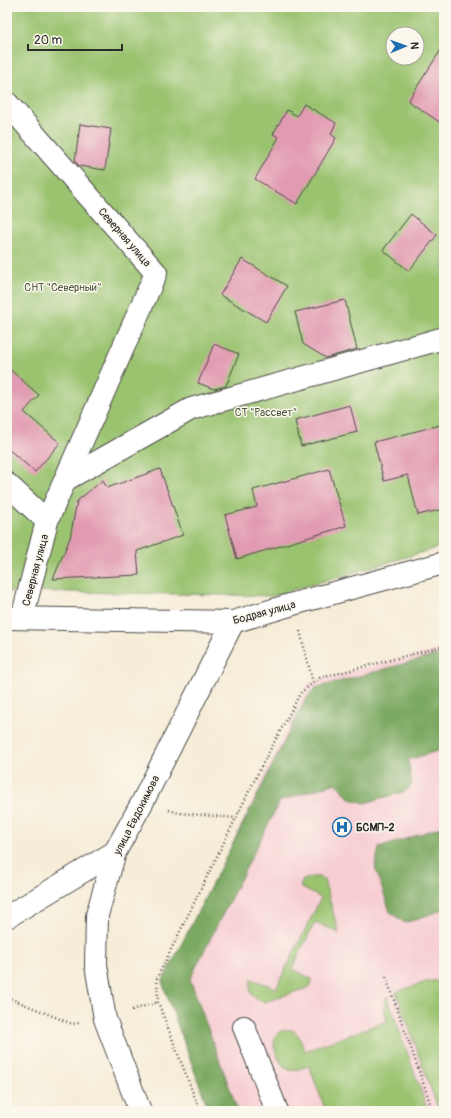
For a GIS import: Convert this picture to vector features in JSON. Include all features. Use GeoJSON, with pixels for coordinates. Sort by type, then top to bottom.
{"type":"FeatureCollection","features":[{"type":"Feature","properties":{"kind":"street","name":"Северная улица"},"geometry":{"type":"LineString","coordinates":[[7,103],[156,273],[47,521],[14,618]]}},
{"type":"Feature","properties":{"kind":"street"},"geometry":{"type":"LineString","coordinates":[[65,480],[191,408],[444,338]]}},
{"type":"Feature","properties":{"kind":"street","name":"Северная улица"},"geometry":{"type":"LineString","coordinates":[[7,484],[47,521]]}},
{"type":"Feature","properties":{"kind":"street","name":"Бодрая улица"},"geometry":{"type":"LineString","coordinates":[[14,618],[233,622],[444,563]]}},
{"type":"Feature","properties":{"kind":"street","name":"улица Евдокимова"},"geometry":{"type":"LineString","coordinates":[[140,1111],[106,1019],[96,965],[97,915],[115,852],[142,803],[233,622]]}},
{"type":"Feature","properties":{"kind":"street"},"geometry":{"type":"LineString","coordinates":[[7,917],[115,852]]}},
{"type":"Feature","properties":{"kind":"street"},"geometry":{"type":"LineString","coordinates":[[244,1027],[277,1111]]}},
{"type":"Feature","properties":{"kind":"path"},"geometry":{"type":"LineString","coordinates":[[293,604],[313,683]]}},
{"type":"Feature","properties":{"kind":"path"},"geometry":{"type":"LineString","coordinates":[[200,1111],[158,1002],[157,978],[261,767],[301,692],[320,678],[444,646]]}},
{"type":"Feature","properties":{"kind":"path"},"geometry":{"type":"LineString","coordinates":[[142,803],[179,813],[236,818]]}},
{"type":"Feature","properties":{"kind":"path"},"geometry":{"type":"LineString","coordinates":[[386,977],[433,1111]]}},
{"type":"Feature","properties":{"kind":"shaded area","name":"БСМП-2"},"geometry":{"type":"Polygon","coordinates":[[[444,648],[444,1111],[221,1111],[171,972],[309,682],[444,648]]]}},
{"type":"Feature","properties":{"kind":"green space","name":"СТ \"Рассвет\""},"geometry":{"type":"Polygon","coordinates":[[[7,7],[444,7],[444,546],[273,596],[21,591],[7,592],[7,7]]]}},
{"type":"Feature","properties":{"kind":"green space"},"geometry":{"type":"Polygon","coordinates":[[[444,653],[444,749],[408,760],[412,785],[406,791],[365,803],[350,799],[336,783],[280,801],[190,979],[238,1111],[209,1111],[162,982],[305,700],[315,688],[444,653]]]}},
{"type":"Feature","properties":{"kind":"green space"},"geometry":{"type":"Polygon","coordinates":[[[444,826],[444,909],[405,923],[390,912],[375,867],[379,848],[444,826]]]}},
{"type":"Feature","properties":{"kind":"green space"},"geometry":{"type":"Polygon","coordinates":[[[312,877],[319,877],[324,880],[339,933],[315,922],[292,969],[312,979],[311,985],[307,988],[265,1002],[261,1001],[252,994],[250,988],[251,979],[276,988],[321,898],[300,887],[303,880],[312,877]]]}},
{"type":"Feature","properties":{"kind":"green space"},"geometry":{"type":"Polygon","coordinates":[[[430,981],[444,981],[444,1111],[439,1111],[396,992],[430,981]]]}},
{"type":"Feature","properties":{"kind":"green space"},"geometry":{"type":"Polygon","coordinates":[[[387,996],[428,1111],[326,1111],[309,1066],[292,1070],[284,1067],[274,1046],[275,1036],[286,1030],[296,1032],[305,1051],[387,1021],[384,1006],[387,996]]]}},
{"type":"Feature","properties":{"kind":"building"},"geometry":{"type":"Polygon","coordinates":[[[444,45],[444,125],[408,101],[444,45]]]}},
{"type":"Feature","properties":{"kind":"building"},"geometry":{"type":"Polygon","coordinates":[[[304,104],[336,123],[331,134],[336,138],[297,204],[255,179],[279,137],[273,134],[287,110],[297,116],[304,104]]]}},
{"type":"Feature","properties":{"kind":"building"},"geometry":{"type":"Polygon","coordinates":[[[80,124],[111,129],[105,170],[79,166],[75,161],[80,124]]]}},
{"type":"Feature","properties":{"kind":"building"},"geometry":{"type":"Polygon","coordinates":[[[411,214],[437,235],[409,271],[383,250],[411,214]]]}},
{"type":"Feature","properties":{"kind":"building"},"geometry":{"type":"Polygon","coordinates":[[[242,259],[287,286],[266,322],[220,295],[242,259]]]}},
{"type":"Feature","properties":{"kind":"building"},"geometry":{"type":"Polygon","coordinates":[[[345,300],[357,349],[326,358],[303,344],[295,312],[345,300]]]}},
{"type":"Feature","properties":{"kind":"building"},"geometry":{"type":"Polygon","coordinates":[[[214,344],[239,354],[226,386],[214,389],[198,383],[214,344]]]}},
{"type":"Feature","properties":{"kind":"building"},"geometry":{"type":"Polygon","coordinates":[[[7,367],[39,395],[24,412],[60,443],[35,472],[7,448],[7,367]]]}},
{"type":"Feature","properties":{"kind":"building"},"geometry":{"type":"Polygon","coordinates":[[[350,405],[357,432],[301,446],[295,420],[350,405]]]}},
{"type":"Feature","properties":{"kind":"building"},"geometry":{"type":"Polygon","coordinates":[[[444,424],[444,509],[418,515],[408,475],[384,481],[374,442],[444,424]]]}},
{"type":"Feature","properties":{"kind":"building"},"geometry":{"type":"Polygon","coordinates":[[[160,469],[183,535],[137,551],[139,575],[53,579],[70,538],[77,501],[103,480],[107,488],[160,469]]]}},
{"type":"Feature","properties":{"kind":"building"},"geometry":{"type":"Polygon","coordinates":[[[329,469],[346,526],[237,559],[225,515],[257,507],[253,490],[329,469]]]}},
{"type":"Feature","properties":{"kind":"place","name":"БСМП-2"},"geometry":{"type":"Point","coordinates":[342,827]}},
{"type":"Feature","properties":{"kind":"park label","name":"СНТ \"Северный\""},"geometry":{"type":"Point","coordinates":[63,287]}}]}
